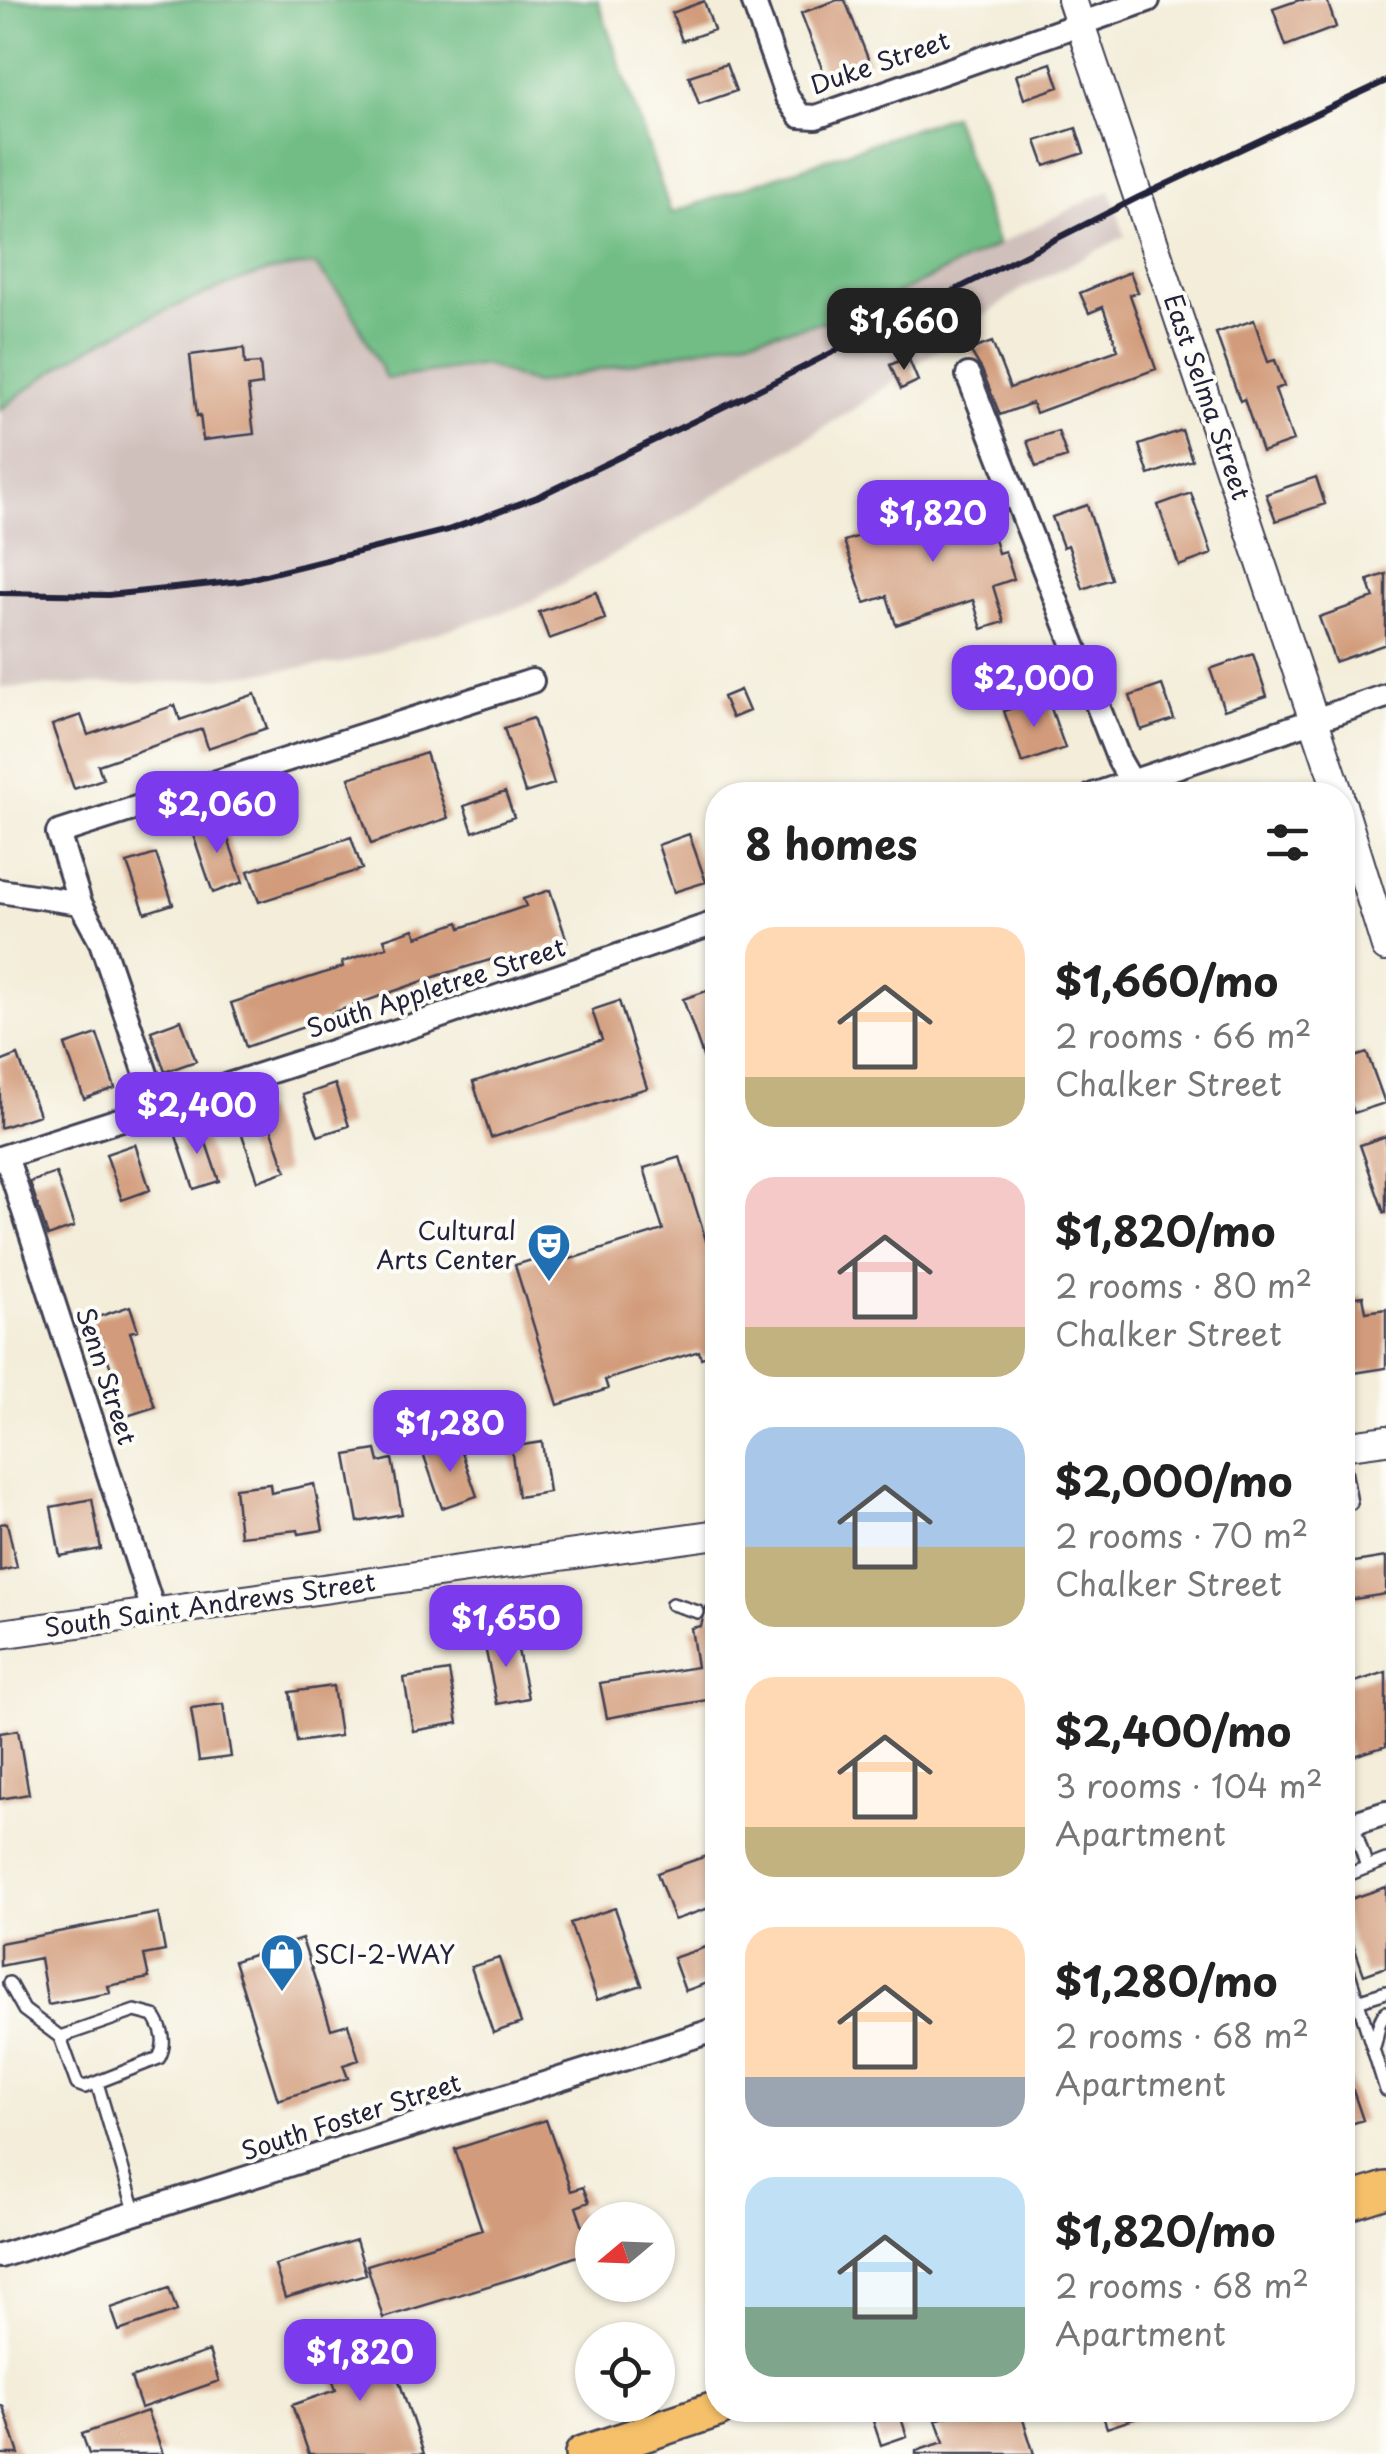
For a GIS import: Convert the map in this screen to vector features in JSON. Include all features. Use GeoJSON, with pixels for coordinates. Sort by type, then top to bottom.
{"type":"FeatureCollection","features":[{"type":"Feature","properties":{"kind":"main road"},"geometry":{"type":"LineString","coordinates":[[1355,2200],[1386,2190]]}},
{"type":"Feature","properties":{"kind":"main road"},"geometry":{"type":"LineString","coordinates":[[583,2454],[705,2414]]}},
{"type":"Feature","properties":{"kind":"street","name":"Duke Street"},"geometry":{"type":"LineString","coordinates":[[752,0],[787,97],[800,116],[816,117],[1076,12],[1148,0]]}},
{"type":"Feature","properties":{"kind":"street","name":"East Selma Street"},"geometry":{"type":"LineString","coordinates":[[1076,12],[1336,782]]}},
{"type":"Feature","properties":{"kind":"street"},"geometry":{"type":"LineString","coordinates":[[968,375],[1118,760],[1131,782]]}},
{"type":"Feature","properties":{"kind":"street"},"geometry":{"type":"LineString","coordinates":[[158,1109],[101,942],[80,903],[58,833],[532,681]]}},
{"type":"Feature","properties":{"kind":"street"},"geometry":{"type":"LineString","coordinates":[[1153,782],[1386,696]]}},
{"type":"Feature","properties":{"kind":"street"},"geometry":{"type":"LineString","coordinates":[[1355,847],[1386,947]]}},
{"type":"Feature","properties":{"kind":"street"},"geometry":{"type":"LineString","coordinates":[[0,891],[80,903]]}},
{"type":"Feature","properties":{"kind":"street","name":"South Appletree Street"},"geometry":{"type":"LineString","coordinates":[[3,1157],[705,926]]}},
{"type":"Feature","properties":{"kind":"street","name":"Senn Street"},"geometry":{"type":"LineString","coordinates":[[3,1157],[154,1613]]}},
{"type":"Feature","properties":{"kind":"street"},"geometry":{"type":"LineString","coordinates":[[1355,1447],[1386,1440]]}},
{"type":"Feature","properties":{"kind":"street","name":"South Saint Andrews Street"},"geometry":{"type":"LineString","coordinates":[[0,1634],[705,1536]]}},
{"type":"Feature","properties":{"kind":"street"},"geometry":{"type":"LineString","coordinates":[[1355,1824],[1386,1813]]}},
{"type":"Feature","properties":{"kind":"street","name":"South Foster Street"},"geometry":{"type":"LineString","coordinates":[[0,2256],[705,2032]]}},
{"type":"Feature","properties":{"kind":"lane"},"geometry":{"type":"LineString","coordinates":[[672,1604],[698,1612]]}},
{"type":"Feature","properties":{"kind":"lane"},"geometry":{"type":"LineString","coordinates":[[1355,1841],[1367,1867]]}},
{"type":"Feature","properties":{"kind":"lane"},"geometry":{"type":"LineString","coordinates":[[1355,1871],[1386,1860]]}},
{"type":"Feature","properties":{"kind":"lane"},"geometry":{"type":"LineString","coordinates":[[9,1983],[24,2010],[60,2037],[77,2084],[85,2087],[159,2058],[164,2042],[154,2016],[135,2011],[60,2037]]}},
{"type":"Feature","properties":{"kind":"lane"},"geometry":{"type":"LineString","coordinates":[[1357,2002],[1386,1992]]}},
{"type":"Feature","properties":{"kind":"lane"},"geometry":{"type":"LineString","coordinates":[[1355,1995],[1386,2090]]}},
{"type":"Feature","properties":{"kind":"lane"},"geometry":{"type":"LineString","coordinates":[[1373,2050],[1380,2018],[1386,2012]]}},
{"type":"Feature","properties":{"kind":"lane"},"geometry":{"type":"LineString","coordinates":[[97,2083],[136,2214]]}},
{"type":"Feature","properties":{"kind":"shaded area"},"geometry":{"type":"Polygon","coordinates":[[[1110,190],[1125,236],[1020,290],[860,405],[682,516],[525,605],[343,663],[178,682],[0,688],[0,410],[53,368],[130,325],[266,270],[315,265],[348,304],[386,379],[485,365],[534,384],[851,316],[1110,190]]]}},
{"type":"Feature","properties":{"kind":"green space"},"geometry":{"type":"Polygon","coordinates":[[[0,0],[598,0],[671,213],[953,115],[998,245],[851,316],[534,384],[485,365],[386,379],[348,304],[315,265],[282,269],[227,286],[117,333],[70,360],[0,410],[0,0]]]}},
{"type":"Feature","properties":{"kind":"building"},"geometry":{"type":"Polygon","coordinates":[[[845,0],[869,61],[825,76],[801,13],[845,0]]]}},
{"type":"Feature","properties":{"kind":"building"},"geometry":{"type":"Polygon","coordinates":[[[1299,0],[1327,0],[1336,27],[1286,46],[1273,9],[1299,0]]]}},
{"type":"Feature","properties":{"kind":"building"},"geometry":{"type":"Polygon","coordinates":[[[704,1],[714,30],[682,41],[672,13],[704,1]]]}},
{"type":"Feature","properties":{"kind":"building"},"geometry":{"type":"Polygon","coordinates":[[[1051,63],[1059,87],[1024,99],[1016,75],[1051,63]]]}},
{"type":"Feature","properties":{"kind":"building"},"geometry":{"type":"Polygon","coordinates":[[[726,64],[736,91],[699,104],[689,76],[726,64]]]}},
{"type":"Feature","properties":{"kind":"building"},"geometry":{"type":"Polygon","coordinates":[[[1076,128],[1084,153],[1045,166],[1036,141],[1076,128]]]}},
{"type":"Feature","properties":{"kind":"building"},"geometry":{"type":"Polygon","coordinates":[[[1130,272],[1138,292],[1130,295],[1156,369],[1036,413],[1032,403],[1000,415],[970,350],[992,342],[1010,388],[1118,350],[1103,307],[1089,313],[1080,293],[1130,272]]]}},
{"type":"Feature","properties":{"kind":"building"},"geometry":{"type":"Polygon","coordinates":[[[1254,320],[1268,362],[1275,360],[1284,386],[1275,389],[1293,441],[1262,452],[1216,333],[1254,320]]]}},
{"type":"Feature","properties":{"kind":"building"},"geometry":{"type":"Polygon","coordinates":[[[244,348],[245,364],[260,363],[262,385],[248,387],[254,434],[203,440],[190,355],[244,348]]]}},
{"type":"Feature","properties":{"kind":"building"},"geometry":{"type":"Polygon","coordinates":[[[908,357],[918,381],[901,389],[890,365],[908,357]]]}},
{"type":"Feature","properties":{"kind":"building"},"geometry":{"type":"Polygon","coordinates":[[[1182,430],[1192,460],[1149,475],[1139,445],[1182,430]]]}},
{"type":"Feature","properties":{"kind":"building"},"geometry":{"type":"Polygon","coordinates":[[[1058,431],[1067,457],[1036,467],[1027,441],[1058,431]]]}},
{"type":"Feature","properties":{"kind":"building"},"geometry":{"type":"Polygon","coordinates":[[[1316,477],[1325,504],[1276,521],[1266,494],[1316,477]]]}},
{"type":"Feature","properties":{"kind":"building"},"geometry":{"type":"Polygon","coordinates":[[[1191,493],[1212,554],[1179,566],[1158,505],[1191,493]]]}},
{"type":"Feature","properties":{"kind":"building"},"geometry":{"type":"Polygon","coordinates":[[[967,501],[972,516],[986,511],[998,553],[1005,551],[1014,579],[993,586],[1004,622],[982,629],[973,600],[896,625],[887,596],[865,603],[844,541],[967,501]]]}},
{"type":"Feature","properties":{"kind":"building"},"geometry":{"type":"Polygon","coordinates":[[[1087,505],[1111,579],[1083,589],[1068,545],[1063,547],[1052,517],[1087,505]]]}},
{"type":"Feature","properties":{"kind":"building"},"geometry":{"type":"Polygon","coordinates":[[[1386,574],[1386,644],[1335,662],[1319,617],[1374,598],[1368,580],[1386,574]]]}},
{"type":"Feature","properties":{"kind":"building"},"geometry":{"type":"Polygon","coordinates":[[[596,592],[605,619],[549,639],[539,612],[596,592]]]}},
{"type":"Feature","properties":{"kind":"building"},"geometry":{"type":"Polygon","coordinates":[[[1253,654],[1267,696],[1224,710],[1210,669],[1253,654]]]}},
{"type":"Feature","properties":{"kind":"building"},"geometry":{"type":"Polygon","coordinates":[[[1162,685],[1174,719],[1141,730],[1130,696],[1162,685]]]}},
{"type":"Feature","properties":{"kind":"building"},"geometry":{"type":"Polygon","coordinates":[[[740,690],[749,711],[732,718],[723,697],[740,690]]]}},
{"type":"Feature","properties":{"kind":"building"},"geometry":{"type":"Polygon","coordinates":[[[255,694],[267,728],[208,748],[202,729],[98,765],[103,779],[74,789],[52,725],[81,715],[88,735],[175,705],[180,720],[255,694]]]}},
{"type":"Feature","properties":{"kind":"building"},"geometry":{"type":"Polygon","coordinates":[[[1047,697],[1065,748],[1022,763],[1004,711],[1047,697]]]}},
{"type":"Feature","properties":{"kind":"building"},"geometry":{"type":"Polygon","coordinates":[[[533,718],[554,784],[525,793],[504,728],[533,718]]]}},
{"type":"Feature","properties":{"kind":"building"},"geometry":{"type":"Polygon","coordinates":[[[426,753],[448,818],[371,844],[349,778],[426,753]]]}},
{"type":"Feature","properties":{"kind":"building"},"geometry":{"type":"Polygon","coordinates":[[[505,792],[514,817],[473,832],[464,806],[505,792]]]}},
{"type":"Feature","properties":{"kind":"building"},"geometry":{"type":"Polygon","coordinates":[[[221,819],[243,882],[213,893],[191,829],[221,819]]]}},
{"type":"Feature","properties":{"kind":"building"},"geometry":{"type":"Polygon","coordinates":[[[689,834],[705,882],[674,892],[658,845],[689,834]]]}},
{"type":"Feature","properties":{"kind":"building"},"geometry":{"type":"Polygon","coordinates":[[[351,837],[362,869],[259,902],[248,871],[351,837]]]}},
{"type":"Feature","properties":{"kind":"building"},"geometry":{"type":"Polygon","coordinates":[[[156,854],[173,904],[145,913],[127,863],[156,854]]]}},
{"type":"Feature","properties":{"kind":"building"},"geometry":{"type":"Polygon","coordinates":[[[550,890],[567,941],[495,967],[493,959],[440,975],[246,1047],[231,1003],[343,967],[342,962],[387,947],[384,939],[414,929],[417,937],[459,922],[461,928],[526,906],[523,899],[550,890]]]}},
{"type":"Feature","properties":{"kind":"building"},"geometry":{"type":"Polygon","coordinates":[[[705,991],[705,1062],[683,999],[705,991]]]}},
{"type":"Feature","properties":{"kind":"building"},"geometry":{"type":"Polygon","coordinates":[[[619,1001],[647,1088],[491,1138],[473,1082],[602,1040],[592,1010],[619,1001]]]}},
{"type":"Feature","properties":{"kind":"building"},"geometry":{"type":"Polygon","coordinates":[[[181,1020],[196,1061],[165,1072],[151,1031],[181,1020]]]}},
{"type":"Feature","properties":{"kind":"building"},"geometry":{"type":"Polygon","coordinates":[[[97,1034],[115,1088],[84,1099],[65,1045],[97,1034]]]}},
{"type":"Feature","properties":{"kind":"building"},"geometry":{"type":"Polygon","coordinates":[[[1367,1053],[1385,1103],[1355,1113],[1355,1057],[1367,1053]]]}},
{"type":"Feature","properties":{"kind":"building"},"geometry":{"type":"Polygon","coordinates":[[[18,1055],[39,1115],[0,1128],[0,1062],[18,1055]]]}},
{"type":"Feature","properties":{"kind":"building"},"geometry":{"type":"Polygon","coordinates":[[[335,1084],[349,1126],[318,1136],[303,1095],[335,1084]]]}},
{"type":"Feature","properties":{"kind":"building"},"geometry":{"type":"Polygon","coordinates":[[[265,1110],[286,1171],[258,1181],[237,1120],[265,1110]]]}},
{"type":"Feature","properties":{"kind":"building"},"geometry":{"type":"Polygon","coordinates":[[[200,1125],[219,1181],[194,1189],[175,1133],[200,1125]]]}},
{"type":"Feature","properties":{"kind":"building"},"geometry":{"type":"Polygon","coordinates":[[[1386,1136],[1386,1213],[1384,1213],[1360,1145],[1386,1136]]]}},
{"type":"Feature","properties":{"kind":"building"},"geometry":{"type":"Polygon","coordinates":[[[135,1144],[150,1190],[122,1200],[106,1154],[135,1144]]]}},
{"type":"Feature","properties":{"kind":"building","name":"Cultural Arts Center"},"geometry":{"type":"Polygon","coordinates":[[[680,1157],[705,1237],[705,1357],[701,1358],[699,1351],[605,1380],[608,1389],[558,1405],[515,1265],[568,1249],[571,1259],[663,1230],[644,1168],[680,1157]]]}},
{"type":"Feature","properties":{"kind":"building"},"geometry":{"type":"Polygon","coordinates":[[[56,1173],[74,1227],[48,1236],[30,1182],[56,1173]]]}},
{"type":"Feature","properties":{"kind":"building"},"geometry":{"type":"Polygon","coordinates":[[[1363,1296],[1366,1312],[1386,1309],[1386,1368],[1355,1373],[1355,1297],[1363,1296]]]}},
{"type":"Feature","properties":{"kind":"building"},"geometry":{"type":"Polygon","coordinates":[[[130,1306],[138,1330],[130,1332],[155,1407],[127,1416],[102,1342],[91,1346],[83,1322],[130,1306]]]}},
{"type":"Feature","properties":{"kind":"building"},"geometry":{"type":"Polygon","coordinates":[[[458,1441],[477,1496],[442,1508],[423,1453],[458,1441]]]}},
{"type":"Feature","properties":{"kind":"building"},"geometry":{"type":"Polygon","coordinates":[[[542,1442],[549,1492],[518,1497],[511,1447],[542,1442]]]}},
{"type":"Feature","properties":{"kind":"building"},"geometry":{"type":"Polygon","coordinates":[[[376,1450],[379,1462],[392,1459],[402,1514],[358,1522],[346,1455],[376,1450]]]}},
{"type":"Feature","properties":{"kind":"building"},"geometry":{"type":"Polygon","coordinates":[[[270,1484],[271,1493],[314,1484],[323,1530],[240,1536],[235,1488],[270,1484]]]}},
{"type":"Feature","properties":{"kind":"building"},"geometry":{"type":"Polygon","coordinates":[[[92,1499],[101,1549],[60,1556],[51,1507],[92,1499]]]}},
{"type":"Feature","properties":{"kind":"building"},"geometry":{"type":"Polygon","coordinates":[[[7,1523],[17,1567],[0,1571],[0,1524],[7,1523]]]}},
{"type":"Feature","properties":{"kind":"building"},"geometry":{"type":"Polygon","coordinates":[[[1386,1557],[1386,1594],[1355,1599],[1355,1562],[1386,1557]]]}},
{"type":"Feature","properties":{"kind":"building"},"geometry":{"type":"Polygon","coordinates":[[[705,1612],[705,1700],[607,1718],[600,1683],[697,1667],[691,1628],[701,1626],[705,1612]]]}},
{"type":"Feature","properties":{"kind":"building"},"geometry":{"type":"Polygon","coordinates":[[[515,1636],[528,1698],[497,1704],[484,1642],[515,1636]]]}},
{"type":"Feature","properties":{"kind":"building"},"geometry":{"type":"Polygon","coordinates":[[[449,1671],[458,1723],[413,1731],[404,1678],[449,1671]]]}},
{"type":"Feature","properties":{"kind":"building"},"geometry":{"type":"Polygon","coordinates":[[[1386,1672],[1386,1746],[1355,1756],[1355,1682],[1386,1672]]]}},
{"type":"Feature","properties":{"kind":"building"},"geometry":{"type":"Polygon","coordinates":[[[333,1686],[340,1736],[297,1742],[290,1692],[333,1686]]]}},
{"type":"Feature","properties":{"kind":"building"},"geometry":{"type":"Polygon","coordinates":[[[223,1704],[231,1757],[199,1761],[191,1708],[223,1704]]]}},
{"type":"Feature","properties":{"kind":"building"},"geometry":{"type":"Polygon","coordinates":[[[18,1730],[29,1794],[0,1799],[0,1733],[18,1730]]]}},
{"type":"Feature","properties":{"kind":"building"},"geometry":{"type":"Polygon","coordinates":[[[705,1856],[705,1909],[674,1920],[657,1873],[705,1856]]]}},
{"type":"Feature","properties":{"kind":"building"},"geometry":{"type":"Polygon","coordinates":[[[1386,1887],[1386,1967],[1364,1975],[1355,1949],[1355,1898],[1386,1887]]]}},
{"type":"Feature","properties":{"kind":"building"},"geometry":{"type":"Polygon","coordinates":[[[615,1908],[642,1985],[597,2000],[570,1923],[615,1908]]]}},
{"type":"Feature","properties":{"kind":"building"},"geometry":{"type":"Polygon","coordinates":[[[158,1913],[165,1951],[144,1955],[149,1978],[108,1986],[110,1993],[48,2005],[40,1958],[0,1966],[0,1943],[158,1913]]]}},
{"type":"Feature","properties":{"kind":"building","name":"SCI-2-WAY"},"geometry":{"type":"Polygon","coordinates":[[[302,1939],[331,2029],[348,2024],[359,2060],[343,2065],[348,2078],[278,2100],[234,1961],[302,1939]]]}},
{"type":"Feature","properties":{"kind":"building"},"geometry":{"type":"Polygon","coordinates":[[[705,1947],[705,1984],[685,1991],[673,1958],[705,1947]]]}},
{"type":"Feature","properties":{"kind":"building"},"geometry":{"type":"Polygon","coordinates":[[[499,1958],[521,2023],[493,2033],[471,1967],[499,1958]]]}},
{"type":"Feature","properties":{"kind":"building"},"geometry":{"type":"Polygon","coordinates":[[[1355,2096],[1363,2120],[1355,2123],[1355,2096]]]}},
{"type":"Feature","properties":{"kind":"building"},"geometry":{"type":"Polygon","coordinates":[[[546,2120],[571,2191],[583,2187],[589,2202],[575,2202],[575,2257],[383,2318],[367,2265],[482,2230],[455,2149],[546,2120]]]}},
{"type":"Feature","properties":{"kind":"building"},"geometry":{"type":"Polygon","coordinates":[[[356,2240],[366,2274],[285,2298],[275,2265],[356,2240]]]}},
{"type":"Feature","properties":{"kind":"building"},"geometry":{"type":"Polygon","coordinates":[[[169,2288],[177,2311],[119,2331],[111,2308],[169,2288]]]}},
{"type":"Feature","properties":{"kind":"building"},"geometry":{"type":"Polygon","coordinates":[[[381,2328],[424,2454],[309,2454],[292,2405],[336,2390],[322,2348],[381,2328]]]}},
{"type":"Feature","properties":{"kind":"building"},"geometry":{"type":"Polygon","coordinates":[[[209,2351],[219,2381],[141,2408],[131,2378],[209,2351]]]}},
{"type":"Feature","properties":{"kind":"building"},"geometry":{"type":"Polygon","coordinates":[[[3,2406],[19,2454],[0,2454],[3,2406]]]}},
{"type":"Feature","properties":{"kind":"building"},"geometry":{"type":"Polygon","coordinates":[[[147,2411],[163,2454],[89,2454],[82,2434],[147,2411]]]}},
{"type":"Feature","properties":{"kind":"building"},"geometry":{"type":"Polygon","coordinates":[[[873,2422],[902,2422],[907,2436],[881,2445],[873,2422]]]}},
{"type":"Feature","properties":{"kind":"building"},"geometry":{"type":"Polygon","coordinates":[[[937,2422],[1024,2422],[1034,2454],[916,2454],[944,2442],[937,2422]]]}},
{"type":"Feature","properties":{"kind":"railway"},"geometry":{"type":"LineString","coordinates":[[0,593],[108,595],[241,581],[448,530],[537,497],[1139,197],[1386,81]]}},
{"type":"Feature","properties":{"kind":"place","name":"Cultural Arts Center"},"geometry":{"type":"Point","coordinates":[549,1283]}},
{"type":"Feature","properties":{"kind":"place","name":"SCI-2-WAY"},"geometry":{"type":"Point","coordinates":[282,1993]}}]}
